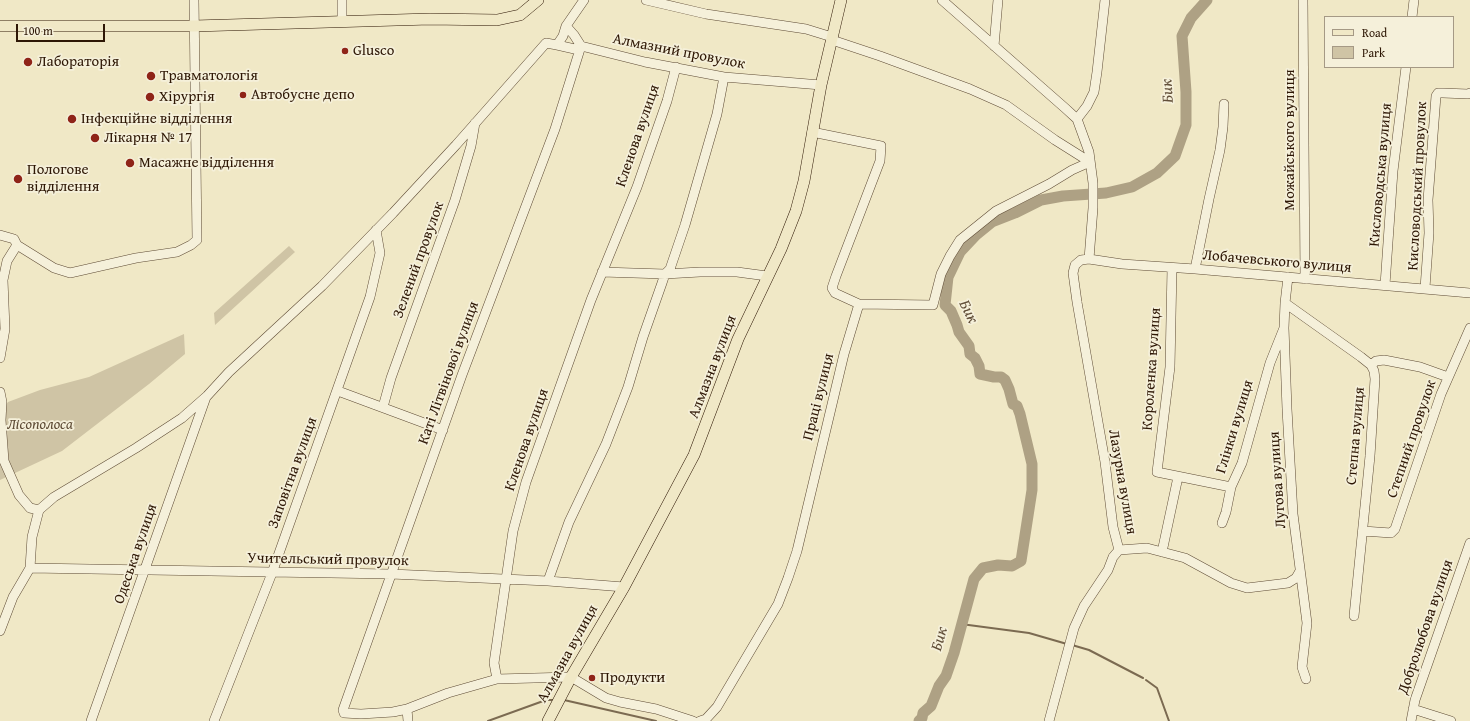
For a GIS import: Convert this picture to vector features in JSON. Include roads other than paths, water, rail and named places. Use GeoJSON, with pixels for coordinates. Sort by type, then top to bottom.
{"type":"FeatureCollection","features":[{"type":"Feature","properties":{"kind":"main road"},"geometry":{"type":"LineString","coordinates":[[0,26],[194,26],[430,19],[497,20],[520,15],[538,0]]}},
{"type":"Feature","properties":{"kind":"main road","name":"Алмазна вулиця"},"geometry":{"type":"LineString","coordinates":[[548,721],[571,677],[624,587],[694,455],[738,339],[781,249],[796,211],[804,181],[821,85],[841,0]]}},
{"type":"Feature","properties":{"kind":"street"},"geometry":{"type":"LineString","coordinates":[[0,235],[16,242],[54,268],[70,273],[136,258],[177,252],[191,245],[197,240],[194,0]]}},
{"type":"Feature","properties":{"kind":"street"},"geometry":{"type":"LineString","coordinates":[[342,0],[342,22]]}},
{"type":"Feature","properties":{"kind":"street"},"geometry":{"type":"LineString","coordinates":[[0,631],[13,596],[30,568],[32,537],[39,510],[54,497],[182,418],[207,396],[229,372],[322,286],[376,230],[546,43],[557,45],[564,36],[566,26],[584,0]]}},
{"type":"Feature","properties":{"kind":"street"},"geometry":{"type":"LineString","coordinates":[[646,0],[706,14],[806,29],[970,89],[1006,105],[1090,162]]}},
{"type":"Feature","properties":{"kind":"street"},"geometry":{"type":"LineString","coordinates":[[942,0],[1077,119],[1087,106],[1094,92],[1105,0]]}},
{"type":"Feature","properties":{"kind":"street"},"geometry":{"type":"LineString","coordinates":[[994,46],[998,0]]}},
{"type":"Feature","properties":{"kind":"street","name":"Можайського вулиця"},"geometry":{"type":"LineString","coordinates":[[1303,0],[1305,279]]}},
{"type":"Feature","properties":{"kind":"street"},"geometry":{"type":"LineString","coordinates":[[1412,16],[1414,0]]}},
{"type":"Feature","properties":{"kind":"street"},"geometry":{"type":"LineString","coordinates":[[566,26],[574,35],[580,48]]}},
{"type":"Feature","properties":{"kind":"street","name":"Алмазний провулок"},"geometry":{"type":"LineString","coordinates":[[557,45],[580,48],[724,77],[821,85]]}},
{"type":"Feature","properties":{"kind":"street","name":"Каті Літвінової вулиця"},"geometry":{"type":"LineString","coordinates":[[407,709],[373,714],[344,712],[343,710],[468,360],[555,129],[580,48]]}},
{"type":"Feature","properties":{"kind":"street","name":"Кленова вулиця"},"geometry":{"type":"LineString","coordinates":[[497,679],[494,663],[513,531],[526,482],[602,272],[637,187],[667,101],[676,67]]}},
{"type":"Feature","properties":{"kind":"street","name":"Кисловодська вулиця"},"geometry":{"type":"LineString","coordinates":[[1385,285],[1393,171],[1406,68]]}},
{"type":"Feature","properties":{"kind":"street"},"geometry":{"type":"LineString","coordinates":[[548,581],[569,522],[606,444],[628,387],[643,337],[666,274],[670,269],[685,225],[717,114],[724,77]]}},
{"type":"Feature","properties":{"kind":"street","name":"Кисловодський провулок"},"geometry":{"type":"LineString","coordinates":[[1426,288],[1429,233],[1428,200],[1436,96],[1438,93],[1468,94],[1470,92]]}},
{"type":"Feature","properties":{"kind":"street"},"geometry":{"type":"LineString","coordinates":[[1195,269],[1220,150],[1224,104]]}},
{"type":"Feature","properties":{"kind":"street","name":"Лазурна вулиця"},"geometry":{"type":"LineString","coordinates":[[1049,721],[1074,628],[1084,606],[1108,570],[1114,557],[1120,550],[1114,526],[1105,462],[1076,302],[1073,273],[1075,265],[1085,260],[1093,208],[1093,183],[1088,147],[1077,119]]}},
{"type":"Feature","properties":{"kind":"street","name":"Зелений провулок"},"geometry":{"type":"LineString","coordinates":[[383,407],[397,363],[455,200],[470,152],[475,122]]}},
{"type":"Feature","properties":{"kind":"street"},"geometry":{"type":"LineString","coordinates":[[812,132],[881,146],[880,161],[840,263],[832,288],[835,293],[859,304],[933,305],[941,274],[960,240],[996,211],[1049,184],[1072,170],[1090,162]]}},
{"type":"Feature","properties":{"kind":"street","name":"Заповітна вулиця"},"geometry":{"type":"LineString","coordinates":[[214,721],[272,573],[310,464],[338,391],[370,297],[380,254],[376,230]]}},
{"type":"Feature","properties":{"kind":"street"},"geometry":{"type":"LineString","coordinates":[[0,358],[5,329],[3,280],[7,261],[16,242]]}},
{"type":"Feature","properties":{"kind":"street","name":"Лобачевського вулиця"},"geometry":{"type":"LineString","coordinates":[[1085,260],[1426,288],[1470,293]]}},
{"type":"Feature","properties":{"kind":"street","name":"Короленка вулиця"},"geometry":{"type":"LineString","coordinates":[[1157,472],[1170,367],[1172,268]]}},
{"type":"Feature","properties":{"kind":"street"},"geometry":{"type":"LineString","coordinates":[[602,272],[666,274],[737,272],[767,276]]}},
{"type":"Feature","properties":{"kind":"street","name":"Лугова вулиця"},"geometry":{"type":"LineString","coordinates":[[1288,277],[1284,328],[1293,514],[1307,623],[1302,667],[1306,680]]}},
{"type":"Feature","properties":{"kind":"street"},"geometry":{"type":"LineString","coordinates":[[1285,303],[1371,365],[1376,361],[1384,360],[1420,367],[1448,377]]}},
{"type":"Feature","properties":{"kind":"street","name":"Праці вулиця"},"geometry":{"type":"LineString","coordinates":[[700,721],[706,719],[717,706],[778,604],[788,578],[797,551],[844,354],[859,304]]}},
{"type":"Feature","properties":{"kind":"street","name":"Глінки вулиця"},"geometry":{"type":"LineString","coordinates":[[1157,472],[1231,487],[1242,463],[1270,362],[1284,328]]}},
{"type":"Feature","properties":{"kind":"street","name":"Степний провулок"},"geometry":{"type":"LineString","coordinates":[[1363,531],[1391,533],[1395,529],[1422,447],[1448,377],[1470,328]]}},
{"type":"Feature","properties":{"kind":"street","name":"Степна вулиця"},"geometry":{"type":"LineString","coordinates":[[1354,616],[1370,456],[1375,379],[1371,365]]}},
{"type":"Feature","properties":{"kind":"street"},"geometry":{"type":"LineString","coordinates":[[338,391],[443,430]]}},
{"type":"Feature","properties":{"kind":"street"},"geometry":{"type":"LineString","coordinates":[[0,392],[2,402],[1,425],[4,461],[19,495],[30,508],[39,510]]}},
{"type":"Feature","properties":{"kind":"street","name":"Одеська вулиця"},"geometry":{"type":"LineString","coordinates":[[91,721],[207,396]]}},
{"type":"Feature","properties":{"kind":"street"},"geometry":{"type":"LineString","coordinates":[[1162,552],[1178,477]]}},
{"type":"Feature","properties":{"kind":"street"},"geometry":{"type":"LineString","coordinates":[[1222,523],[1226,512],[1231,487]]}},
{"type":"Feature","properties":{"kind":"street","name":"Добролюбова вулиця"},"geometry":{"type":"LineString","coordinates":[[1411,721],[1413,709],[1470,542]]}},
{"type":"Feature","properties":{"kind":"street"},"geometry":{"type":"LineString","coordinates":[[1120,550],[1147,548],[1186,558],[1231,583],[1247,588],[1288,583],[1296,578],[1300,571]]}},
{"type":"Feature","properties":{"kind":"street","name":"Учительський провулок"},"geometry":{"type":"LineString","coordinates":[[30,568],[391,574],[548,581],[624,587]]}},
{"type":"Feature","properties":{"kind":"street"},"geometry":{"type":"LineString","coordinates":[[408,721],[407,709],[448,693],[497,679],[571,677],[606,698],[656,709],[693,721]]}},
{"type":"Feature","properties":{"kind":"street"},"geometry":{"type":"LineString","coordinates":[[1413,709],[1451,721]]}},
{"type":"Feature","properties":{"kind":"waterway","name":"Бик"},"geometry":{"type":"LineString","coordinates":[[919,721],[922,718],[923,713],[931,706],[939,686],[946,676],[954,653],[974,579],[983,568],[998,565],[1012,566],[1021,561],[1032,490],[1032,464],[1017,406],[1013,404],[1005,380],[1001,377],[980,374],[979,366],[975,358],[970,354],[969,346],[959,332],[951,311],[945,305],[948,277],[960,252],[976,235],[992,222],[1015,213],[1041,200],[1063,196],[1106,193],[1132,187],[1157,173],[1175,156],[1186,125],[1186,92],[1182,36],[1191,18],[1207,0]]}},
{"type":"Feature","properties":{"kind":"waterway"},"geometry":{"type":"LineString","coordinates":[[961,624],[1029,633],[1067,644]]}},
{"type":"Feature","properties":{"kind":"waterway"},"geometry":{"type":"LineString","coordinates":[[1072,645],[1089,650],[1143,678]]}},
{"type":"Feature","properties":{"kind":"waterway"},"geometry":{"type":"LineString","coordinates":[[1146,680],[1157,688],[1169,721]]}},
{"type":"Feature","properties":{"kind":"waterway"},"geometry":{"type":"LineString","coordinates":[[488,721],[546,700],[555,700]]}},
{"type":"Feature","properties":{"kind":"waterway"},"geometry":{"type":"LineString","coordinates":[[564,700],[656,721]]}},
{"type":"Feature","properties":{"kind":"place","name":"Glusco"},"geometry":{"type":"Point","coordinates":[345,51]}},
{"type":"Feature","properties":{"kind":"place","name":"Лабораторія"},"geometry":{"type":"Point","coordinates":[28,62]}},
{"type":"Feature","properties":{"kind":"place","name":"Травматологія"},"geometry":{"type":"Point","coordinates":[151,76]}},
{"type":"Feature","properties":{"kind":"place","name":"Автобусне депо"},"geometry":{"type":"Point","coordinates":[243,95]}},
{"type":"Feature","properties":{"kind":"place","name":"Хірургія"},"geometry":{"type":"Point","coordinates":[150,97]}},
{"type":"Feature","properties":{"kind":"place","name":"Інфекційне відділення"},"geometry":{"type":"Point","coordinates":[72,119]}},
{"type":"Feature","properties":{"kind":"place","name":"Лікарня № 17"},"geometry":{"type":"Point","coordinates":[95,138]}},
{"type":"Feature","properties":{"kind":"place","name":"Масажне відділення"},"geometry":{"type":"Point","coordinates":[130,163]}},
{"type":"Feature","properties":{"kind":"place","name":"Пологове відділення"},"geometry":{"type":"Point","coordinates":[18,179]}},
{"type":"Feature","properties":{"kind":"place","name":"Продукти"},"geometry":{"type":"Point","coordinates":[592,678]}},
{"type":"Feature","properties":{"kind":"park label","name":"Лісополоса"},"geometry":{"type":"Point","coordinates":[40,425]}}]}
